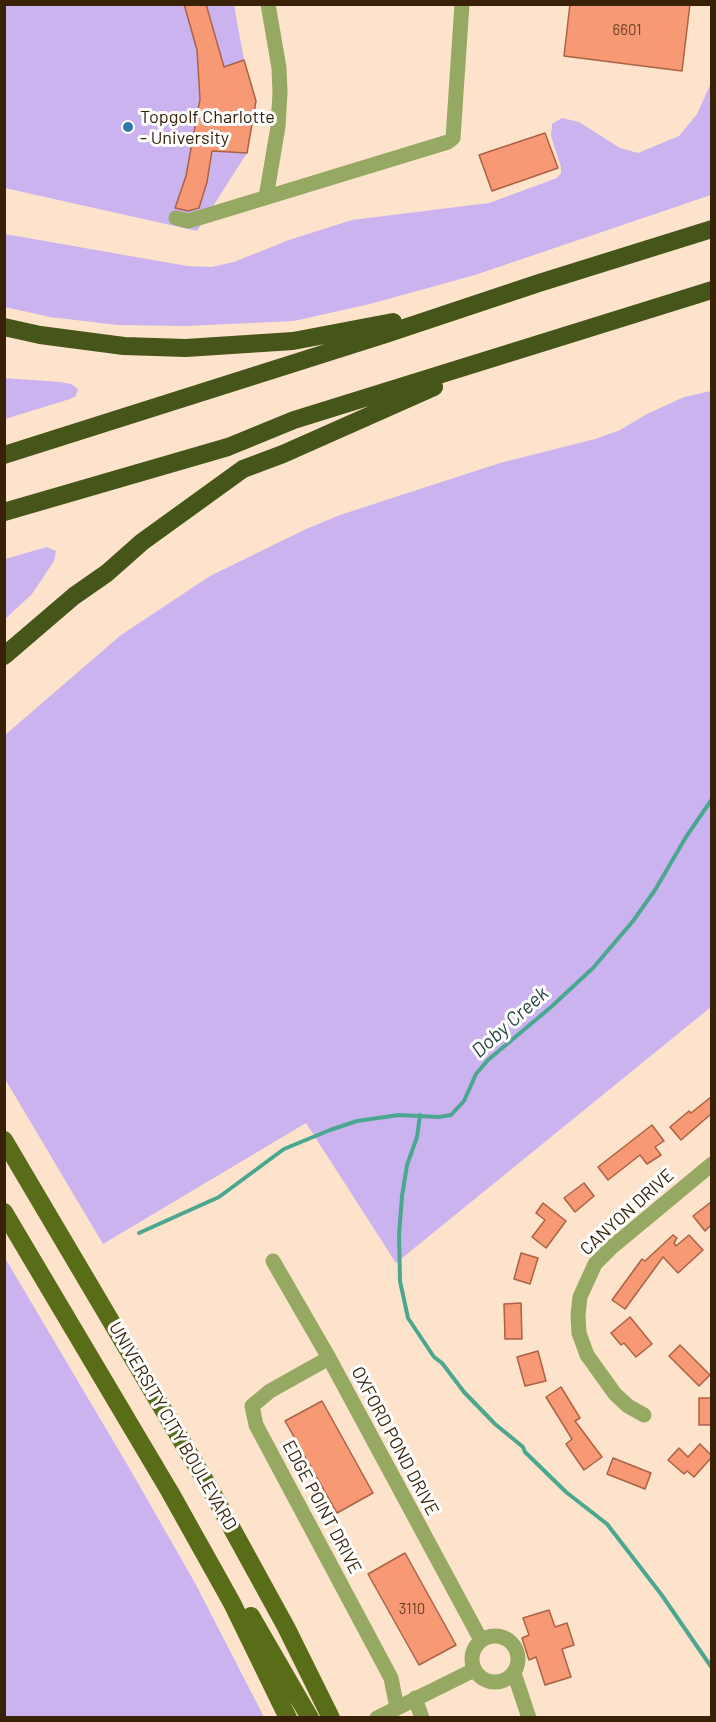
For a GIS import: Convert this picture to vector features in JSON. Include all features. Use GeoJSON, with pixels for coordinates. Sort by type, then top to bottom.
{"type":"FeatureCollection","features":[{"type":"Feature","properties":{"kind":"highway"},"geometry":{"type":"LineString","coordinates":[[4,455],[711,230]]}},
{"type":"Feature","properties":{"kind":"highway"},"geometry":{"type":"LineString","coordinates":[[4,512],[228,447],[294,420],[711,290]]}},
{"type":"Feature","properties":{"kind":"highway"},"geometry":{"type":"LineString","coordinates":[[4,327],[40,335],[124,346],[186,348],[293,341],[462,309]]}},
{"type":"Feature","properties":{"kind":"highway"},"geometry":{"type":"LineString","coordinates":[[4,656],[142,542],[243,469],[283,454],[491,360]]}},
{"type":"Feature","properties":{"kind":"main road","name":"UNIVERSITY CITY BOULEVARD"},"geometry":{"type":"LineString","coordinates":[[4,1140],[213,1494],[286,1627],[331,1718]]}},
{"type":"Feature","properties":{"kind":"main road","name":"UNIVERSITY CITY BOULEVARD"},"geometry":{"type":"LineString","coordinates":[[4,1212],[170,1492],[232,1602],[288,1718]]}},
{"type":"Feature","properties":{"kind":"main road"},"geometry":{"type":"LineString","coordinates":[[232,1602],[250,1615],[309,1718]]}},
{"type":"Feature","properties":{"kind":"street"},"geometry":{"type":"LineString","coordinates":[[266,197],[278,127],[280,92],[278,60],[268,4]]}},
{"type":"Feature","properties":{"kind":"street"},"geometry":{"type":"LineString","coordinates":[[176,218],[188,221],[453,138],[462,4]]}},
{"type":"Feature","properties":{"kind":"street","name":"CANYON DRIVE"},"geometry":{"type":"LineString","coordinates":[[644,1415],[628,1406],[615,1394],[587,1355],[579,1333],[580,1297],[595,1264],[711,1164]]}},
{"type":"Feature","properties":{"kind":"street","name":"OXFORD POND DRIVE"},"geometry":{"type":"LineString","coordinates":[[273,1261],[329,1358],[481,1640]]}},
{"type":"Feature","properties":{"kind":"street","name":"EDGE POINT DRIVE"},"geometry":{"type":"LineString","coordinates":[[329,1358],[270,1391],[252,1406],[256,1425],[391,1678],[398,1708]]}},
{"type":"Feature","properties":{"kind":"street"},"geometry":{"type":"LineString","coordinates":[[496,1635],[510,1641],[518,1654],[514,1673],[501,1682],[489,1682],[474,1670],[472,1652],[481,1640],[496,1635]]}},
{"type":"Feature","properties":{"kind":"street"},"geometry":{"type":"LineString","coordinates":[[377,1718],[474,1670]]}},
{"type":"Feature","properties":{"kind":"street"},"geometry":{"type":"LineString","coordinates":[[514,1673],[529,1718]]}},
{"type":"Feature","properties":{"kind":"street"},"geometry":{"type":"LineString","coordinates":[[415,1698],[422,1718]]}},
{"type":"Feature","properties":{"kind":"shaded area","name":"Topgolf Charlotte - University"},"geometry":{"type":"Polygon","coordinates":[[[5,5],[234,5],[244,60],[256,101],[247,153],[197,231],[5,188],[5,5]]]}},
{"type":"Feature","properties":{"kind":"shaded area"},"geometry":{"type":"Polygon","coordinates":[[[711,83],[711,195],[475,275],[370,304],[294,321],[186,326],[118,325],[50,317],[5,307],[5,234],[187,266],[212,267],[234,262],[289,240],[352,220],[489,203],[557,178],[561,173],[561,167],[551,136],[552,124],[562,118],[579,122],[620,148],[638,153],[679,136],[697,114],[711,83]]]}},
{"type":"Feature","properties":{"kind":"shaded area"},"geometry":{"type":"Polygon","coordinates":[[[4,378],[60,382],[71,384],[78,389],[76,396],[70,399],[5,419],[4,378]]]}},
{"type":"Feature","properties":{"kind":"shaded area"},"geometry":{"type":"Polygon","coordinates":[[[711,391],[711,1007],[396,1263],[306,1123],[103,1244],[5,1079],[5,735],[121,635],[210,576],[306,529],[340,515],[500,463],[595,439],[620,430],[647,414],[684,397],[711,391]]]}},
{"type":"Feature","properties":{"kind":"shaded area"},"geometry":{"type":"Polygon","coordinates":[[[47,547],[56,551],[54,561],[32,594],[5,619],[5,559],[47,547]]]}},
{"type":"Feature","properties":{"kind":"shaded area"},"geometry":{"type":"Polygon","coordinates":[[[5,1258],[195,1583],[264,1717],[5,1717],[5,1258]]]}},
{"type":"Feature","properties":{"kind":"building"},"geometry":{"type":"Polygon","coordinates":[[[184,4],[206,4],[224,67],[244,60],[256,101],[247,153],[212,151],[207,182],[199,208],[188,211],[175,208],[186,176],[200,99],[197,50],[184,4]]]}},
{"type":"Feature","properties":{"kind":"building"},"geometry":{"type":"Polygon","coordinates":[[[570,4],[690,4],[682,71],[564,56],[570,4]]]}},
{"type":"Feature","properties":{"kind":"building"},"geometry":{"type":"Polygon","coordinates":[[[545,133],[558,168],[492,191],[479,155],[545,133]]]}},
{"type":"Feature","properties":{"kind":"building"},"geometry":{"type":"Polygon","coordinates":[[[711,1097],[711,1114],[681,1140],[670,1127],[711,1097]]]}},
{"type":"Feature","properties":{"kind":"building"},"geometry":{"type":"Polygon","coordinates":[[[652,1125],[664,1141],[655,1147],[661,1155],[647,1164],[640,1155],[608,1180],[598,1167],[652,1125]]]}},
{"type":"Feature","properties":{"kind":"building"},"geometry":{"type":"Polygon","coordinates":[[[584,1183],[594,1196],[575,1212],[564,1198],[584,1183]]]}},
{"type":"Feature","properties":{"kind":"building"},"geometry":{"type":"Polygon","coordinates":[[[711,1202],[711,1225],[705,1231],[693,1216],[711,1202]]]}},
{"type":"Feature","properties":{"kind":"building"},"geometry":{"type":"Polygon","coordinates":[[[543,1203],[566,1221],[546,1248],[532,1237],[545,1220],[536,1213],[543,1203]]]}},
{"type":"Feature","properties":{"kind":"building"},"geometry":{"type":"Polygon","coordinates":[[[673,1235],[677,1238],[674,1243],[676,1246],[689,1235],[703,1250],[678,1273],[663,1257],[625,1309],[612,1300],[642,1259],[645,1261],[673,1235]]]}},
{"type":"Feature","properties":{"kind":"building"},"geometry":{"type":"Polygon","coordinates":[[[521,1253],[538,1258],[530,1284],[514,1279],[521,1253]]]}},
{"type":"Feature","properties":{"kind":"building"},"geometry":{"type":"Polygon","coordinates":[[[521,1303],[522,1339],[505,1339],[504,1304],[521,1303]]]}},
{"type":"Feature","properties":{"kind":"building"},"geometry":{"type":"Polygon","coordinates":[[[630,1317],[652,1344],[636,1357],[611,1333],[630,1317]]]}},
{"type":"Feature","properties":{"kind":"building"},"geometry":{"type":"Polygon","coordinates":[[[680,1345],[710,1375],[699,1386],[669,1356],[680,1345]]]}},
{"type":"Feature","properties":{"kind":"building"},"geometry":{"type":"Polygon","coordinates":[[[538,1351],[546,1381],[525,1386],[517,1357],[538,1351]]]}},
{"type":"Feature","properties":{"kind":"building"},"geometry":{"type":"Polygon","coordinates":[[[561,1387],[580,1418],[575,1421],[602,1457],[584,1470],[566,1444],[572,1439],[546,1397],[561,1387]]]}},
{"type":"Feature","properties":{"kind":"building"},"geometry":{"type":"Polygon","coordinates":[[[699,1398],[711,1398],[711,1425],[699,1425],[699,1398]]]}},
{"type":"Feature","properties":{"kind":"building"},"geometry":{"type":"Polygon","coordinates":[[[322,1401],[373,1493],[337,1513],[285,1421],[322,1401]]]}},
{"type":"Feature","properties":{"kind":"building"},"geometry":{"type":"Polygon","coordinates":[[[700,1444],[711,1455],[711,1458],[694,1477],[687,1471],[684,1474],[668,1460],[679,1448],[688,1457],[700,1444]]]}},
{"type":"Feature","properties":{"kind":"building"},"geometry":{"type":"Polygon","coordinates":[[[613,1458],[651,1473],[645,1489],[607,1474],[613,1458]]]}},
{"type":"Feature","properties":{"kind":"building"},"geometry":{"type":"Polygon","coordinates":[[[405,1553],[456,1645],[419,1665],[368,1574],[405,1553]]]}},
{"type":"Feature","properties":{"kind":"building"},"geometry":{"type":"Polygon","coordinates":[[[549,1610],[555,1627],[567,1623],[574,1645],[562,1649],[571,1677],[545,1685],[536,1657],[529,1660],[522,1638],[529,1635],[523,1618],[549,1610]]]}},
{"type":"Feature","properties":{"kind":"waterway","name":"Doby Creek"},"geometry":{"type":"LineString","coordinates":[[139,1233],[219,1197],[284,1149],[330,1130],[357,1121],[399,1115],[439,1117],[451,1115],[464,1101],[476,1074],[488,1060],[593,968],[633,921],[712,799]]}},
{"type":"Feature","properties":{"kind":"waterway"},"geometry":{"type":"LineString","coordinates":[[420,1115],[417,1137],[407,1165],[399,1235],[400,1281],[408,1318],[434,1357],[442,1363],[464,1392],[495,1424],[523,1447],[525,1452],[566,1492],[607,1524],[661,1594],[712,1668]]}},
{"type":"Feature","properties":{"kind":"place","name":"Topgolf Charlotte - University"},"geometry":{"type":"Point","coordinates":[128,127]}}]}
